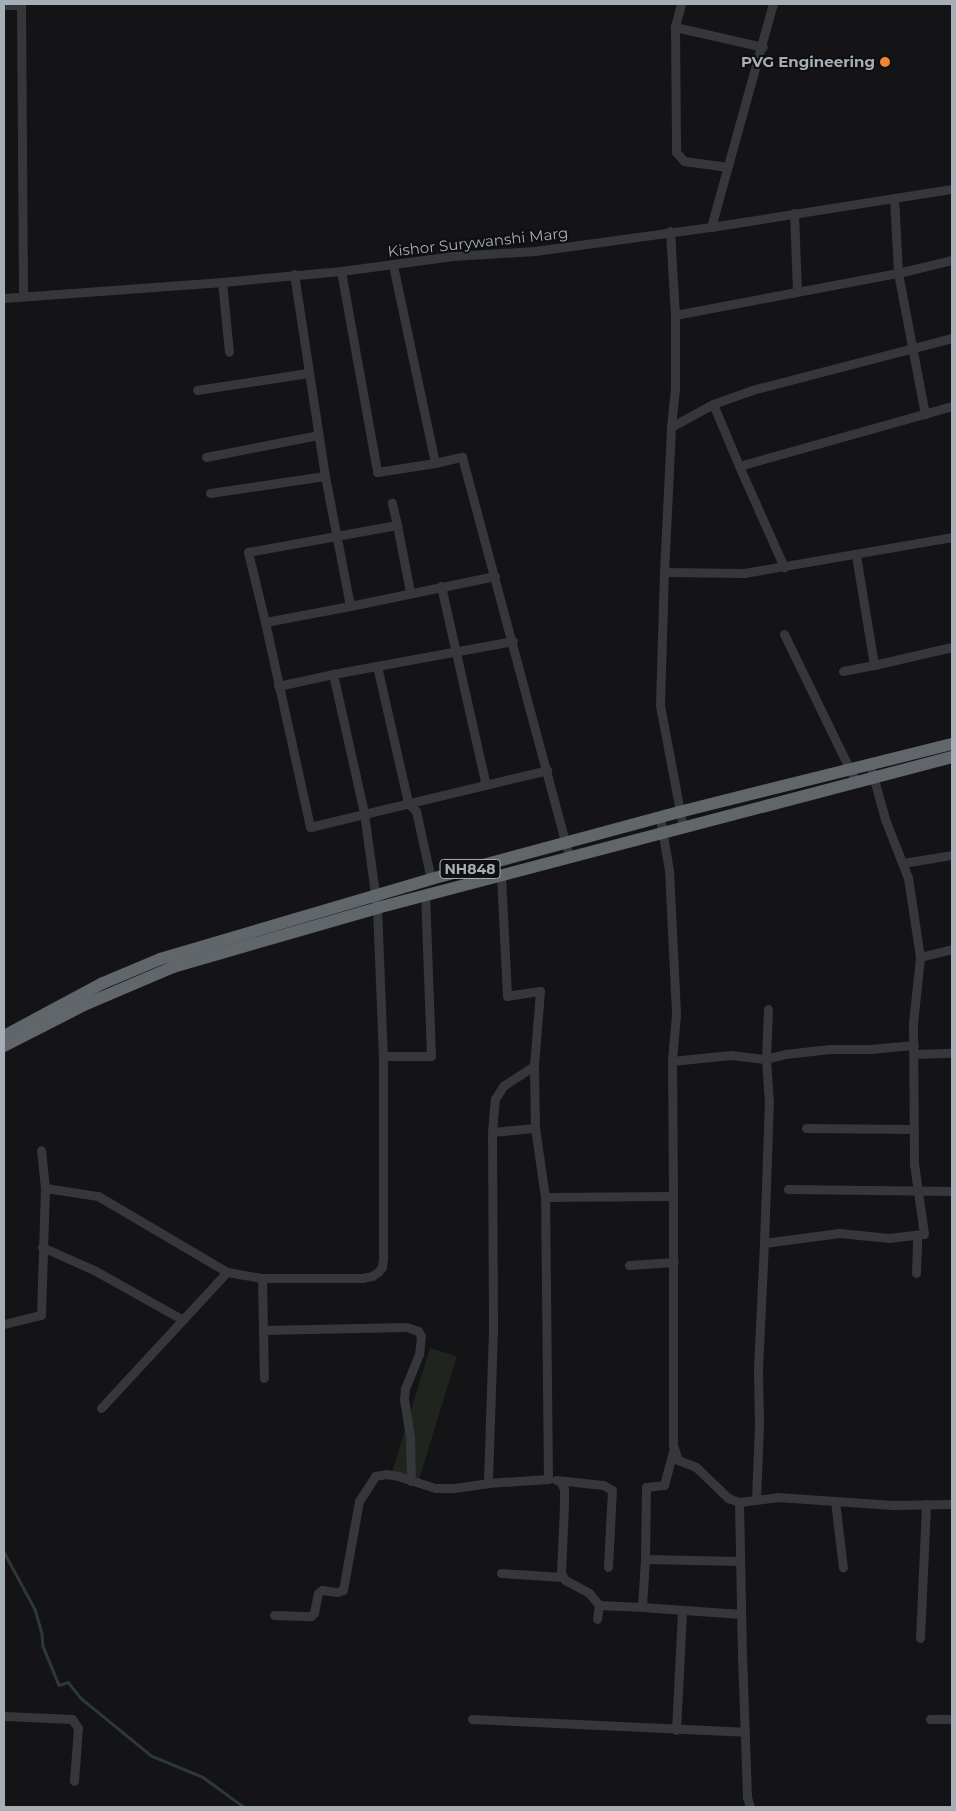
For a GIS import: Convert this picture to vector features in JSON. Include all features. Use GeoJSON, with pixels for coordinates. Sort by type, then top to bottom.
{"type":"FeatureCollection","features":[{"type":"Feature","properties":{"kind":"highway","name":"NH848"},"geometry":{"type":"LineString","coordinates":[[4,1036],[141,965],[431,879],[679,812],[952,744]]}},
{"type":"Feature","properties":{"kind":"highway","name":"NH848"},"geometry":{"type":"LineString","coordinates":[[4,1046],[84,1005],[152,974],[377,908],[952,757]]}},
{"type":"Feature","properties":{"kind":"highway"},"geometry":{"type":"LineString","coordinates":[[795,783],[798,797]]}},
{"type":"Feature","properties":{"kind":"highway"},"geometry":{"type":"LineString","coordinates":[[734,799],[737,813]]}},
{"type":"Feature","properties":{"kind":"street"},"geometry":{"type":"LineString","coordinates":[[4,4],[20,5],[23,296]]}},
{"type":"Feature","properties":{"kind":"street"},"geometry":{"type":"LineString","coordinates":[[681,4],[675,27],[676,152],[684,161],[728,167]]}},
{"type":"Feature","properties":{"kind":"street"},"geometry":{"type":"LineString","coordinates":[[710,227],[763,47],[773,4]]}},
{"type":"Feature","properties":{"kind":"street"},"geometry":{"type":"LineString","coordinates":[[675,27],[763,47]]}},
{"type":"Feature","properties":{"kind":"street","name":"Kishor Surywanshi Marg"},"geometry":{"type":"LineString","coordinates":[[4,298],[222,282],[341,271],[453,256],[535,251],[710,227],[952,189]]}},
{"type":"Feature","properties":{"kind":"street"},"geometry":{"type":"LineString","coordinates":[[894,198],[898,274],[925,414]]}},
{"type":"Feature","properties":{"kind":"street"},"geometry":{"type":"LineString","coordinates":[[794,213],[797,292]]}},
{"type":"Feature","properties":{"kind":"street"},"geometry":{"type":"LineString","coordinates":[[670,231],[675,315],[675,390],[671,427],[664,572],[660,705],[683,827]]}},
{"type":"Feature","properties":{"kind":"street"},"geometry":{"type":"LineString","coordinates":[[675,315],[898,274],[952,260]]}},
{"type":"Feature","properties":{"kind":"street"},"geometry":{"type":"LineString","coordinates":[[393,265],[435,463]]}},
{"type":"Feature","properties":{"kind":"street"},"geometry":{"type":"LineString","coordinates":[[341,271],[377,472],[462,457],[570,858]]}},
{"type":"Feature","properties":{"kind":"street"},"geometry":{"type":"LineString","coordinates":[[294,274],[324,476],[350,606]]}},
{"type":"Feature","properties":{"kind":"street"},"geometry":{"type":"LineString","coordinates":[[222,282],[229,352]]}},
{"type":"Feature","properties":{"kind":"street"},"geometry":{"type":"LineString","coordinates":[[671,427],[713,404],[752,390],[952,338]]}},
{"type":"Feature","properties":{"kind":"street"},"geometry":{"type":"LineString","coordinates":[[197,390],[308,373]]}},
{"type":"Feature","properties":{"kind":"street"},"geometry":{"type":"LineString","coordinates":[[713,404],[784,567]]}},
{"type":"Feature","properties":{"kind":"street"},"geometry":{"type":"LineString","coordinates":[[740,466],[952,406]]}},
{"type":"Feature","properties":{"kind":"street"},"geometry":{"type":"LineString","coordinates":[[206,457],[318,435]]}},
{"type":"Feature","properties":{"kind":"street"},"geometry":{"type":"LineString","coordinates":[[210,493],[324,476]]}},
{"type":"Feature","properties":{"kind":"street"},"geometry":{"type":"LineString","coordinates":[[392,503],[410,592]]}},
{"type":"Feature","properties":{"kind":"street"},"geometry":{"type":"LineString","coordinates":[[397,524],[248,552],[310,827],[547,770]]}},
{"type":"Feature","properties":{"kind":"street"},"geometry":{"type":"LineString","coordinates":[[664,572],[744,574],[952,537]]}},
{"type":"Feature","properties":{"kind":"street"},"geometry":{"type":"LineString","coordinates":[[856,554],[874,665]]}},
{"type":"Feature","properties":{"kind":"street"},"geometry":{"type":"LineString","coordinates":[[265,622],[495,576]]}},
{"type":"Feature","properties":{"kind":"street"},"geometry":{"type":"LineString","coordinates":[[441,586],[486,785]]}},
{"type":"Feature","properties":{"kind":"street"},"geometry":{"type":"LineString","coordinates":[[784,634],[856,782]]}},
{"type":"Feature","properties":{"kind":"street"},"geometry":{"type":"LineString","coordinates":[[278,686],[512,641]]}},
{"type":"Feature","properties":{"kind":"street"},"geometry":{"type":"LineString","coordinates":[[843,671],[952,647]]}},
{"type":"Feature","properties":{"kind":"street"},"geometry":{"type":"LineString","coordinates":[[377,666],[408,803],[416,811],[431,879]]}},
{"type":"Feature","properties":{"kind":"street"},"geometry":{"type":"LineString","coordinates":[[45,1188],[98,1196],[227,1272],[262,1278],[362,1278],[372,1276],[382,1267],[383,1056],[377,908],[364,813],[333,674]]}},
{"type":"Feature","properties":{"kind":"street"},"geometry":{"type":"LineString","coordinates":[[764,1243],[839,1233],[889,1238],[924,1234],[914,1164],[913,1023],[920,957],[908,878],[885,819],[870,765]]}},
{"type":"Feature","properties":{"kind":"street"},"geometry":{"type":"LineString","coordinates":[[642,1607],[646,1488],[664,1484],[674,1448],[672,1061],[676,1014],[669,870],[660,818]]}},
{"type":"Feature","properties":{"kind":"street"},"geometry":{"type":"LineString","coordinates":[[903,864],[952,855]]}},
{"type":"Feature","properties":{"kind":"street"},"geometry":{"type":"LineString","coordinates":[[501,876],[507,996],[540,991],[534,1066],[535,1128],[545,1197],[548,1479]]}},
{"type":"Feature","properties":{"kind":"street"},"geometry":{"type":"LineString","coordinates":[[383,1056],[431,1056],[426,896]]}},
{"type":"Feature","properties":{"kind":"street"},"geometry":{"type":"LineString","coordinates":[[920,957],[952,949]]}},
{"type":"Feature","properties":{"kind":"street"},"geometry":{"type":"LineString","coordinates":[[756,1499],[759,1423],[758,1369],[768,1104],[766,1059],[768,1009]]}},
{"type":"Feature","properties":{"kind":"street"},"geometry":{"type":"LineString","coordinates":[[672,1061],[731,1055],[766,1059],[785,1054],[830,1048],[952,1053]]}},
{"type":"Feature","properties":{"kind":"street"},"geometry":{"type":"LineString","coordinates":[[488,1483],[492,1330],[492,1132],[495,1100],[503,1086],[534,1066]]}},
{"type":"Feature","properties":{"kind":"street"},"geometry":{"type":"LineString","coordinates":[[492,1132],[535,1128]]}},
{"type":"Feature","properties":{"kind":"street"},"geometry":{"type":"LineString","coordinates":[[806,1128],[914,1129]]}},
{"type":"Feature","properties":{"kind":"street"},"geometry":{"type":"LineString","coordinates":[[4,1324],[40,1315],[45,1188],[41,1150]]}},
{"type":"Feature","properties":{"kind":"street"},"geometry":{"type":"LineString","coordinates":[[788,1189],[952,1191]]}},
{"type":"Feature","properties":{"kind":"street"},"geometry":{"type":"LineString","coordinates":[[545,1197],[673,1196]]}},
{"type":"Feature","properties":{"kind":"street"},"geometry":{"type":"LineString","coordinates":[[916,1273],[917,1234]]}},
{"type":"Feature","properties":{"kind":"street"},"geometry":{"type":"LineString","coordinates":[[42,1246],[94,1270],[183,1320]]}},
{"type":"Feature","properties":{"kind":"street"},"geometry":{"type":"LineString","coordinates":[[629,1265],[674,1262]]}},
{"type":"Feature","properties":{"kind":"street"},"geometry":{"type":"LineString","coordinates":[[100,1408],[227,1272]]}},
{"type":"Feature","properties":{"kind":"street"},"geometry":{"type":"LineString","coordinates":[[262,1278],[264,1378]]}},
{"type":"Feature","properties":{"kind":"street"},"geometry":{"type":"LineString","coordinates":[[263,1330],[406,1327],[418,1330],[421,1336],[419,1354],[405,1389],[404,1399],[410,1435],[411,1481]]}},
{"type":"Feature","properties":{"kind":"street"},"geometry":{"type":"LineString","coordinates":[[674,1448],[678,1460],[696,1467],[728,1498],[739,1502],[777,1497],[835,1501],[952,1504]]}},
{"type":"Feature","properties":{"kind":"street"},"geometry":{"type":"LineString","coordinates":[[274,1615],[311,1616],[314,1613],[318,1594],[322,1590],[337,1592],[343,1590],[359,1502],[366,1487],[375,1476],[386,1474],[435,1488],[454,1488],[488,1483],[548,1479],[603,1485],[612,1490],[608,1567]]}},
{"type":"Feature","properties":{"kind":"street"},"geometry":{"type":"LineString","coordinates":[[560,1481],[564,1489],[561,1573],[563,1577]]}},
{"type":"Feature","properties":{"kind":"street"},"geometry":{"type":"LineString","coordinates":[[835,1501],[843,1568]]}},
{"type":"Feature","properties":{"kind":"street"},"geometry":{"type":"LineString","coordinates":[[739,1502],[747,1797],[750,1807]]}},
{"type":"Feature","properties":{"kind":"street"},"geometry":{"type":"LineString","coordinates":[[920,1638],[926,1504]]}},
{"type":"Feature","properties":{"kind":"street"},"geometry":{"type":"LineString","coordinates":[[645,1559],[740,1562]]}},
{"type":"Feature","properties":{"kind":"street"},"geometry":{"type":"LineString","coordinates":[[501,1572],[563,1577],[589,1593],[599,1604],[741,1614]]}},
{"type":"Feature","properties":{"kind":"street"},"geometry":{"type":"LineString","coordinates":[[597,1619],[599,1604]]}},
{"type":"Feature","properties":{"kind":"street"},"geometry":{"type":"LineString","coordinates":[[676,1730],[682,1610]]}},
{"type":"Feature","properties":{"kind":"street"},"geometry":{"type":"LineString","coordinates":[[4,1716],[72,1719],[78,1728],[74,1781]]}},
{"type":"Feature","properties":{"kind":"street"},"geometry":{"type":"LineString","coordinates":[[472,1719],[745,1732]]}},
{"type":"Feature","properties":{"kind":"street"},"geometry":{"type":"LineString","coordinates":[[930,1719],[952,1719]]}},
{"type":"Feature","properties":{"kind":"shaded area"},"geometry":{"type":"Polygon","coordinates":[[[430,1348],[457,1356],[418,1483],[391,1475],[430,1348]]]}},
{"type":"Feature","properties":{"kind":"waterway"},"geometry":{"type":"LineString","coordinates":[[4,1552],[35,1609],[42,1633],[43,1646],[59,1685],[68,1682],[82,1699],[152,1756],[203,1777],[244,1807]]}},
{"type":"Feature","properties":{"kind":"place","name":"PVG Engineering"},"geometry":{"type":"Point","coordinates":[885,62]}}]}
